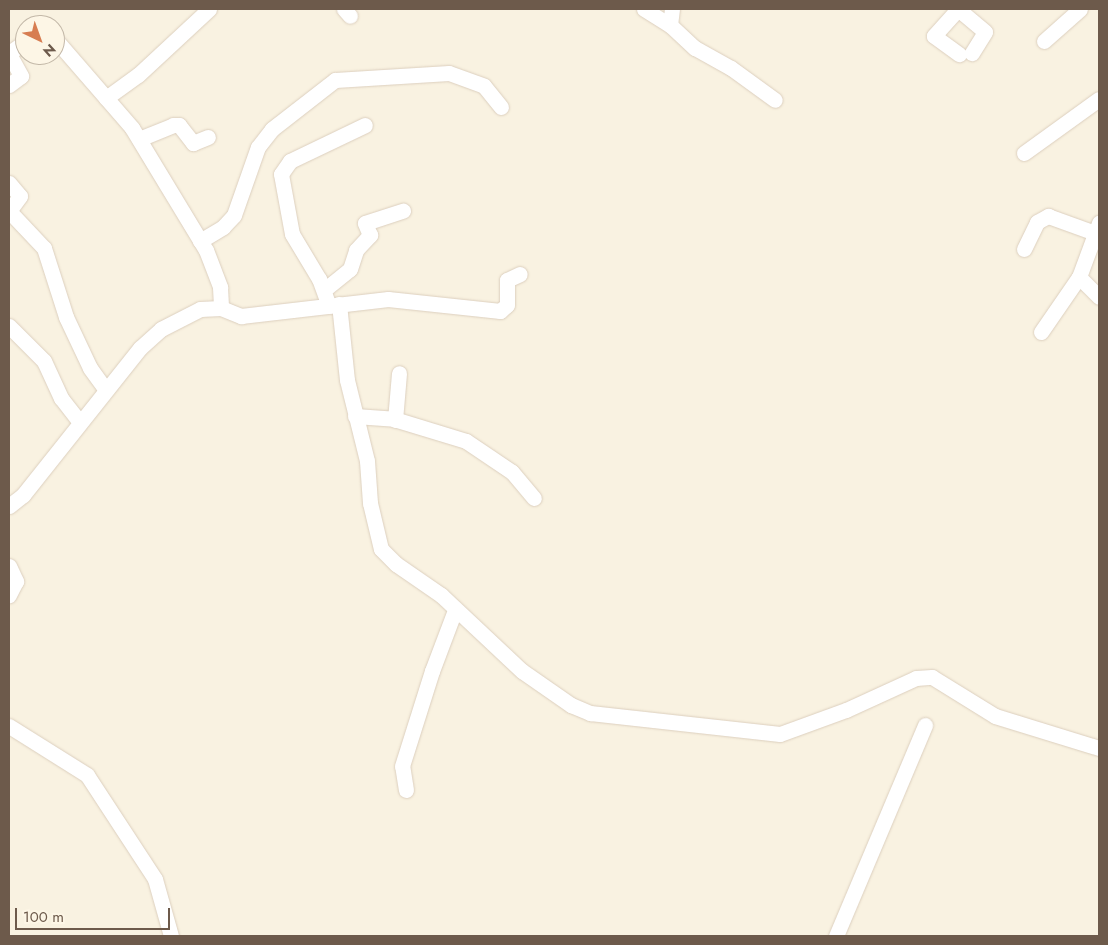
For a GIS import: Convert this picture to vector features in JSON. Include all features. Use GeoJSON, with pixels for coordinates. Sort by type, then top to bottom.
{"type":"FeatureCollection","features":[{"type":"Feature","properties":{"kind":"street"},"geometry":{"type":"LineString","coordinates":[[106,98],[138,75],[209,9]]}},
{"type":"Feature","properties":{"kind":"street"},"geometry":{"type":"LineString","coordinates":[[644,9],[670,26],[695,48],[731,68],[775,100]]}},
{"type":"Feature","properties":{"kind":"street"},"geometry":{"type":"LineString","coordinates":[[670,26],[672,9]]}},
{"type":"Feature","properties":{"kind":"street"},"geometry":{"type":"LineString","coordinates":[[958,9],[985,32],[965,53],[934,36],[958,9]]}},
{"type":"Feature","properties":{"kind":"street"},"geometry":{"type":"LineString","coordinates":[[1044,41],[1080,9]]}},
{"type":"Feature","properties":{"kind":"street"},"geometry":{"type":"LineString","coordinates":[[65,51],[106,98],[120,110],[139,139],[200,241],[220,287],[221,308]]}},
{"type":"Feature","properties":{"kind":"street"},"geometry":{"type":"LineString","coordinates":[[9,53],[22,76],[9,85]]}},
{"type":"Feature","properties":{"kind":"street"},"geometry":{"type":"LineString","coordinates":[[200,241],[223,227],[234,215],[258,147],[272,129],[335,80],[449,73],[484,86],[501,108]]}},
{"type":"Feature","properties":{"kind":"street"},"geometry":{"type":"LineString","coordinates":[[1024,152],[1099,99]]}},
{"type":"Feature","properties":{"kind":"street"},"geometry":{"type":"LineString","coordinates":[[139,139],[174,124],[179,125],[193,143],[208,137]]}},
{"type":"Feature","properties":{"kind":"street"},"geometry":{"type":"LineString","coordinates":[[365,125],[290,161],[281,174],[292,234],[334,305],[347,380],[367,461],[370,503],[382,549],[396,564],[441,595],[522,671],[571,705],[590,713],[780,734],[846,710],[916,678],[932,677],[995,716],[1099,748]]}},
{"type":"Feature","properties":{"kind":"street"},"geometry":{"type":"LineString","coordinates":[[9,183],[20,196],[10,211],[44,248],[66,317],[90,368],[105,389]]}},
{"type":"Feature","properties":{"kind":"street"},"geometry":{"type":"LineString","coordinates":[[324,290],[350,269],[356,250],[370,235],[365,223],[403,211]]}},
{"type":"Feature","properties":{"kind":"street"},"geometry":{"type":"LineString","coordinates":[[1024,249],[1037,222],[1048,216],[1097,228],[1079,277],[1041,332]]}},
{"type":"Feature","properties":{"kind":"street"},"geometry":{"type":"LineString","coordinates":[[9,506],[22,494],[105,389],[161,329],[200,309],[221,308],[241,316],[388,299],[500,311],[507,305],[507,280],[520,274]]}},
{"type":"Feature","properties":{"kind":"street"},"geometry":{"type":"LineString","coordinates":[[1079,277],[1099,296]]}},
{"type":"Feature","properties":{"kind":"street"},"geometry":{"type":"LineString","coordinates":[[9,326],[44,361],[60,398],[79,421]]}},
{"type":"Feature","properties":{"kind":"street"},"geometry":{"type":"LineString","coordinates":[[395,420],[399,374]]}},
{"type":"Feature","properties":{"kind":"street"},"geometry":{"type":"LineString","coordinates":[[355,416],[395,420],[475,446],[512,472],[534,498]]}},
{"type":"Feature","properties":{"kind":"street"},"geometry":{"type":"LineString","coordinates":[[9,566],[16,580],[9,594]]}},
{"type":"Feature","properties":{"kind":"street"},"geometry":{"type":"LineString","coordinates":[[406,790],[402,766],[432,671],[455,610]]}},
{"type":"Feature","properties":{"kind":"street"},"geometry":{"type":"LineString","coordinates":[[836,936],[925,725]]}},
{"type":"Feature","properties":{"kind":"street"},"geometry":{"type":"LineString","coordinates":[[9,726],[79,767],[91,780],[155,879],[171,936]]}}]}
